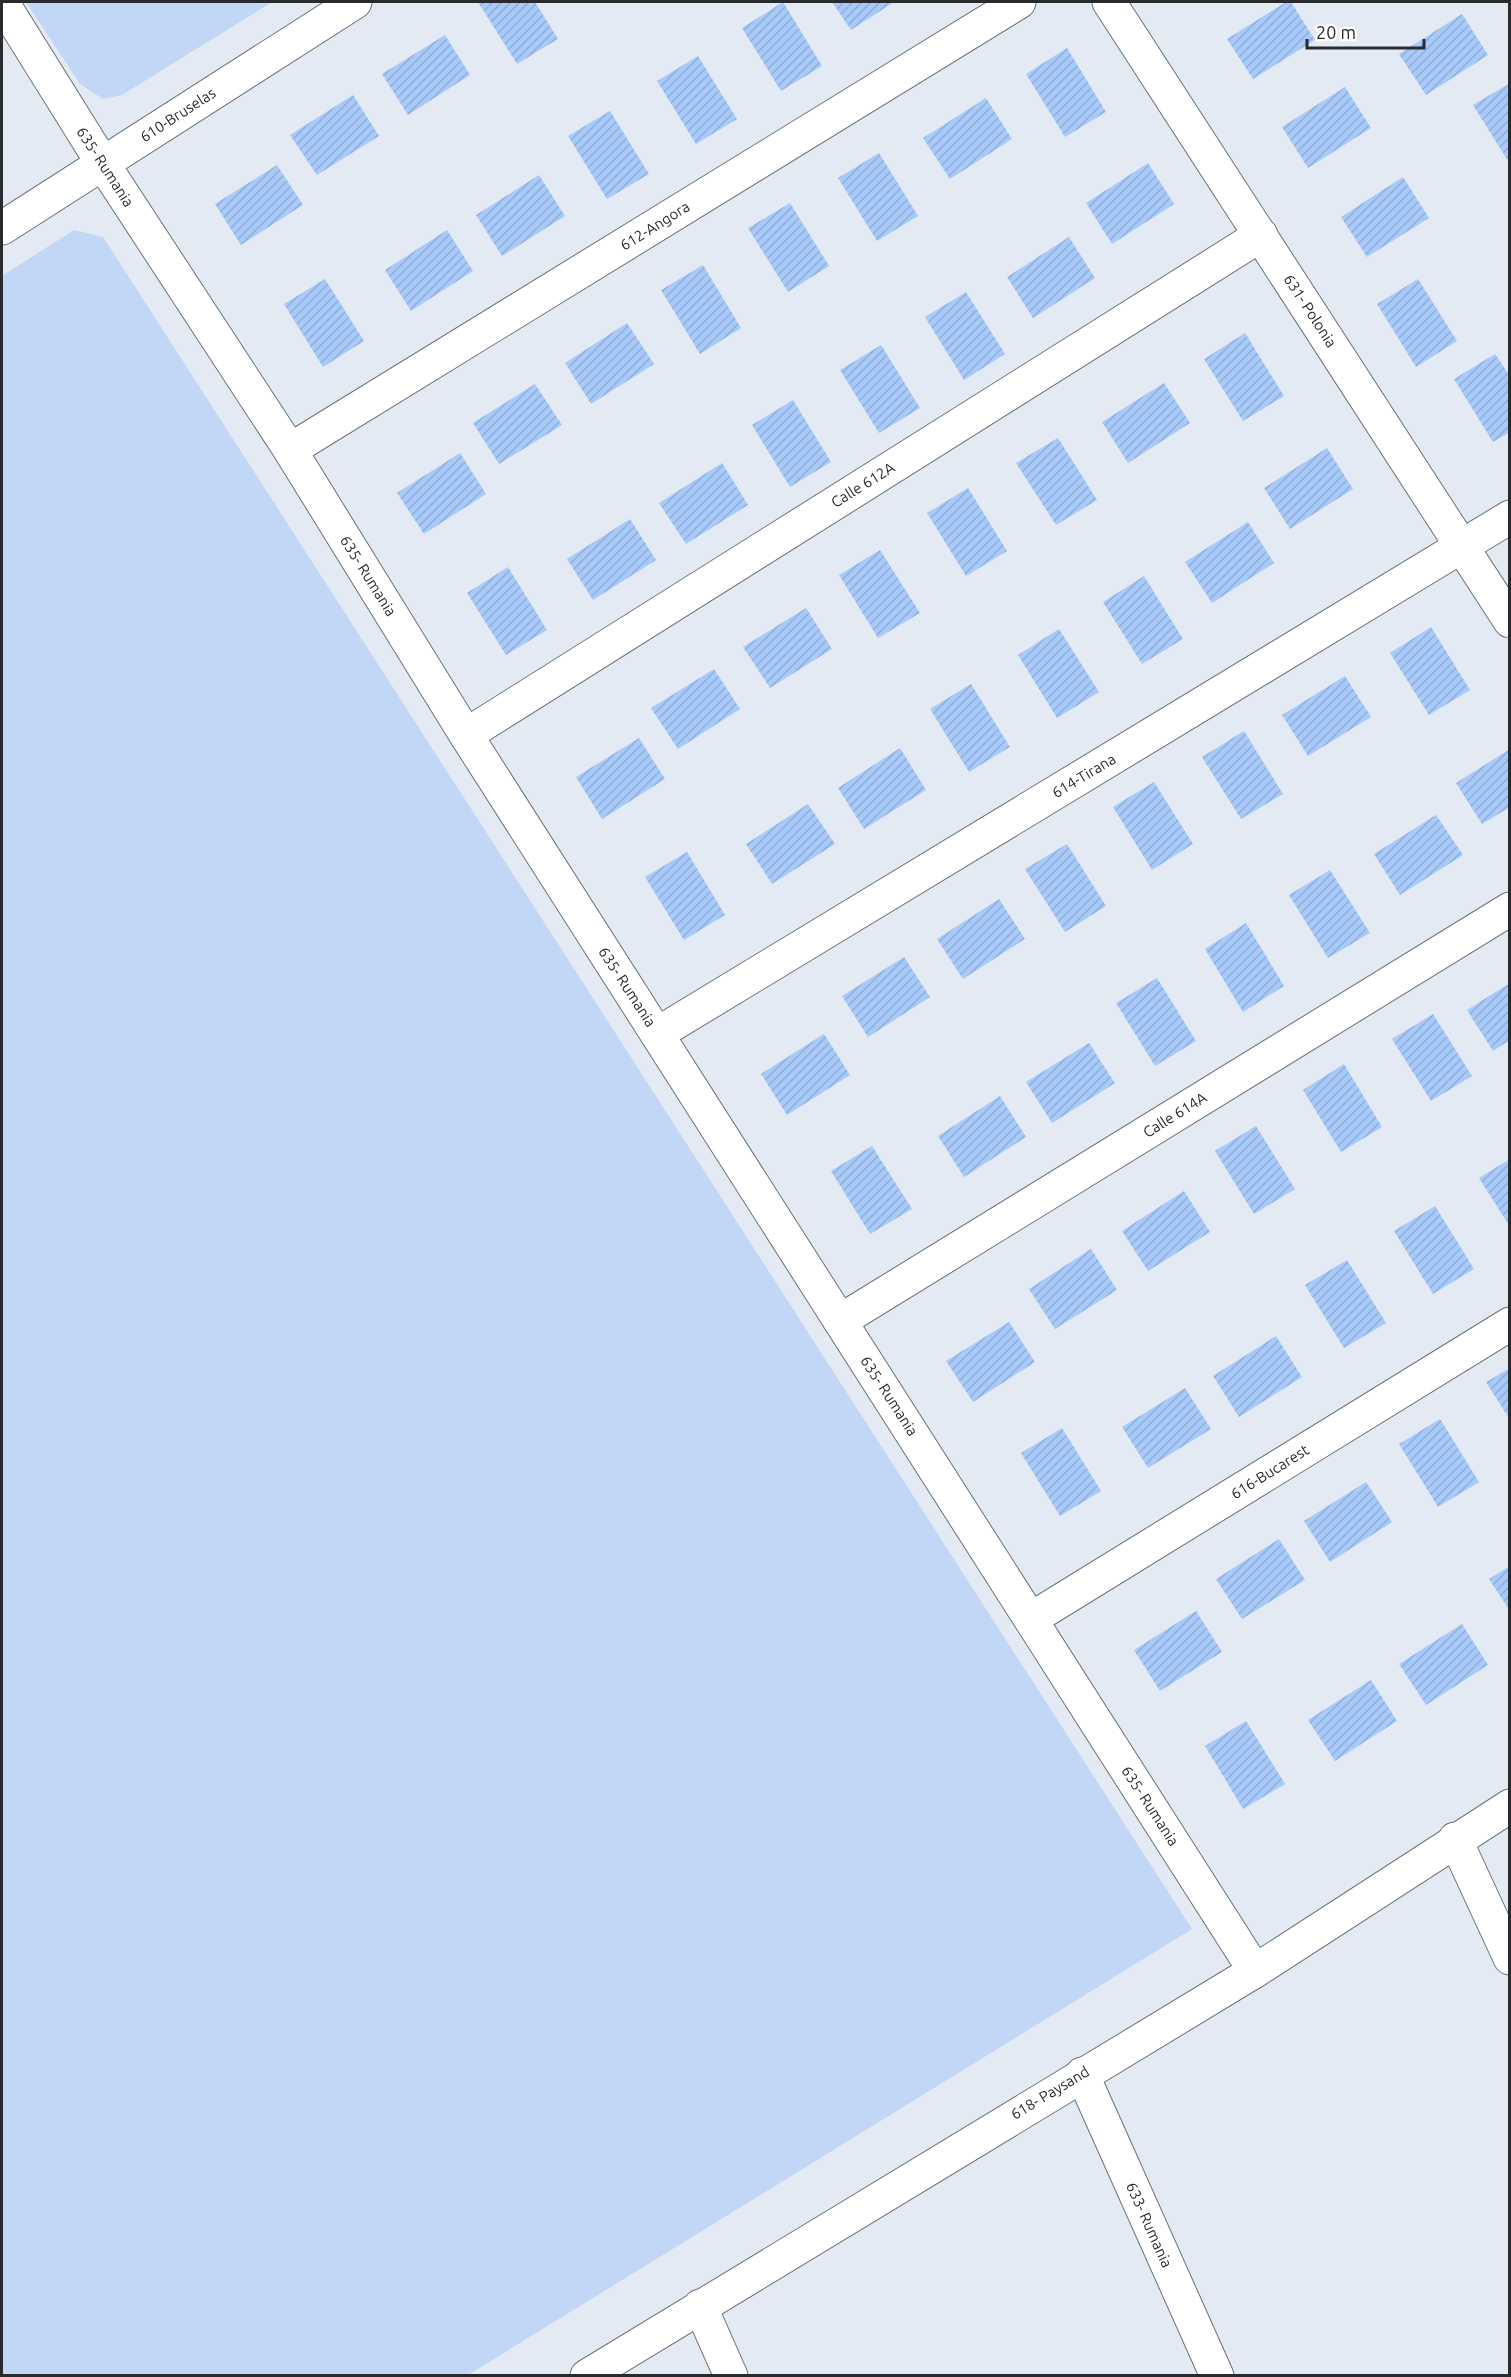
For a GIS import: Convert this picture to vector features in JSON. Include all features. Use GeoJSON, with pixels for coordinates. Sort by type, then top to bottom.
{"type":"FeatureCollection","features":[{"type":"Feature","properties":{"kind":"street","name":"635- Rumania"},"geometry":{"type":"LineString","coordinates":[[2,2],[103,164],[290,450],[466,735],[1255,1971]]}},
{"type":"Feature","properties":{"kind":"street","name":"610-Bruselas"},"geometry":{"type":"LineString","coordinates":[[2,228],[355,2]]}},
{"type":"Feature","properties":{"kind":"street","name":"612-Angora"},"geometry":{"type":"LineString","coordinates":[[290,450],[1019,2]]}},
{"type":"Feature","properties":{"kind":"street","name":"631- Polonia"},"geometry":{"type":"LineString","coordinates":[[1110,2],[1509,621]]}},
{"type":"Feature","properties":{"kind":"street","name":"Calle 612A"},"geometry":{"type":"LineString","coordinates":[[466,735],[1260,235]]}},
{"type":"Feature","properties":{"kind":"street","name":"614-Tirana"},"geometry":{"type":"LineString","coordinates":[[657,1034],[1509,517]]}},
{"type":"Feature","properties":{"kind":"street","name":"Calle 614A"},"geometry":{"type":"LineString","coordinates":[[840,1321],[1509,909]]}},
{"type":"Feature","properties":{"kind":"street","name":"616-Bucarest"},"geometry":{"type":"LineString","coordinates":[[1031,1619],[1509,1324]]}},
{"type":"Feature","properties":{"kind":"street","name":"618- Paysand"},"geometry":{"type":"LineString","coordinates":[[587,2376],[1255,1971],[1509,1806]]}},
{"type":"Feature","properties":{"kind":"street"},"geometry":{"type":"LineString","coordinates":[[1455,1839],[1509,1958]]}},
{"type":"Feature","properties":{"kind":"street","name":"633- Rumania"},"geometry":{"type":"LineString","coordinates":[[1082,2074],[1217,2376]]}},
{"type":"Feature","properties":{"kind":"street"},"geometry":{"type":"LineString","coordinates":[[700,2306],[731,2376]]}},
{"type":"Feature","properties":{"kind":"shaded area"},"geometry":{"type":"Polygon","coordinates":[[[26,2],[272,2],[122,95],[103,99],[80,84],[26,2]]]}},
{"type":"Feature","properties":{"kind":"shaded area"},"geometry":{"type":"Polygon","coordinates":[[[74,230],[103,237],[1192,1929],[468,2375],[2,2375],[2,276],[74,230]]]}},
{"type":"Feature","properties":{"kind":"building"},"geometry":{"type":"Polygon","coordinates":[[[478,2],[535,2],[558,39],[517,64],[478,2]]]}},
{"type":"Feature","properties":{"kind":"building"},"geometry":{"type":"Polygon","coordinates":[[[783,2],[822,66],[781,91],[742,28],[783,2]]]}},
{"type":"Feature","properties":{"kind":"building"},"geometry":{"type":"Polygon","coordinates":[[[832,2],[894,2],[851,30],[832,2]]]}},
{"type":"Feature","properties":{"kind":"building"},"geometry":{"type":"Polygon","coordinates":[[[1286,2],[1291,2],[1315,40],[1253,79],[1227,39],[1286,2]]]}},
{"type":"Feature","properties":{"kind":"building"},"geometry":{"type":"Polygon","coordinates":[[[1462,14],[1488,55],[1426,95],[1399,54],[1462,14]]]}},
{"type":"Feature","properties":{"kind":"building"},"geometry":{"type":"Polygon","coordinates":[[[445,35],[470,75],[408,115],[382,74],[445,35]]]}},
{"type":"Feature","properties":{"kind":"building"},"geometry":{"type":"Polygon","coordinates":[[[1067,48],[1106,112],[1065,137],[1026,74],[1067,48]]]}},
{"type":"Feature","properties":{"kind":"building"},"geometry":{"type":"Polygon","coordinates":[[[698,56],[737,119],[696,144],[657,81],[698,56]]]}},
{"type":"Feature","properties":{"kind":"building"},"geometry":{"type":"Polygon","coordinates":[[[1510,83],[1510,164],[1473,105],[1510,83]]]}},
{"type":"Feature","properties":{"kind":"building"},"geometry":{"type":"Polygon","coordinates":[[[1345,87],[1371,128],[1308,168],[1282,127],[1345,87]]]}},
{"type":"Feature","properties":{"kind":"building"},"geometry":{"type":"Polygon","coordinates":[[[353,95],[379,136],[317,175],[290,135],[353,95]]]}},
{"type":"Feature","properties":{"kind":"building"},"geometry":{"type":"Polygon","coordinates":[[[986,98],[1012,139],[950,179],[923,138],[986,98]]]}},
{"type":"Feature","properties":{"kind":"building"},"geometry":{"type":"Polygon","coordinates":[[[610,111],[649,174],[607,199],[568,136],[610,111]]]}},
{"type":"Feature","properties":{"kind":"building"},"geometry":{"type":"Polygon","coordinates":[[[879,153],[918,216],[877,241],[838,178],[879,153]]]}},
{"type":"Feature","properties":{"kind":"building"},"geometry":{"type":"Polygon","coordinates":[[[1148,163],[1174,204],[1112,244],[1086,203],[1148,163]]]}},
{"type":"Feature","properties":{"kind":"building"},"geometry":{"type":"Polygon","coordinates":[[[277,165],[303,205],[241,245],[215,204],[277,165]]]}},
{"type":"Feature","properties":{"kind":"building"},"geometry":{"type":"Polygon","coordinates":[[[539,175],[565,216],[502,256],[476,215],[539,175]]]}},
{"type":"Feature","properties":{"kind":"building"},"geometry":{"type":"Polygon","coordinates":[[[1403,177],[1429,218],[1367,257],[1341,217],[1403,177]]]}},
{"type":"Feature","properties":{"kind":"building"},"geometry":{"type":"Polygon","coordinates":[[[790,203],[829,266],[788,292],[748,228],[790,203]]]}},
{"type":"Feature","properties":{"kind":"building"},"geometry":{"type":"Polygon","coordinates":[[[447,230],[473,271],[411,311],[385,270],[447,230]]]}},
{"type":"Feature","properties":{"kind":"building"},"geometry":{"type":"Polygon","coordinates":[[[1069,237],[1095,278],[1033,318],[1007,277],[1069,237]]]}},
{"type":"Feature","properties":{"kind":"building"},"geometry":{"type":"Polygon","coordinates":[[[703,265],[741,328],[700,354],[661,290],[703,265]]]}},
{"type":"Feature","properties":{"kind":"building"},"geometry":{"type":"Polygon","coordinates":[[[325,279],[364,341],[323,367],[284,304],[325,279]]]}},
{"type":"Feature","properties":{"kind":"building"},"geometry":{"type":"Polygon","coordinates":[[[1418,279],[1457,341],[1416,367],[1377,304],[1418,279]]]}},
{"type":"Feature","properties":{"kind":"building"},"geometry":{"type":"Polygon","coordinates":[[[966,292],[1005,354],[964,380],[925,317],[966,292]]]}},
{"type":"Feature","properties":{"kind":"building"},"geometry":{"type":"Polygon","coordinates":[[[627,323],[654,364],[591,404],[565,363],[627,323]]]}},
{"type":"Feature","properties":{"kind":"building"},"geometry":{"type":"Polygon","coordinates":[[[1245,333],[1284,396],[1243,421],[1204,359],[1245,333]]]}},
{"type":"Feature","properties":{"kind":"building"},"geometry":{"type":"Polygon","coordinates":[[[881,345],[920,408],[879,433],[840,370],[881,345]]]}},
{"type":"Feature","properties":{"kind":"building"},"geometry":{"type":"Polygon","coordinates":[[[1495,354],[1510,376],[1510,432],[1493,442],[1454,379],[1495,354]]]}},
{"type":"Feature","properties":{"kind":"building"},"geometry":{"type":"Polygon","coordinates":[[[1164,383],[1190,423],[1128,463],[1102,422],[1164,383]]]}},
{"type":"Feature","properties":{"kind":"building"},"geometry":{"type":"Polygon","coordinates":[[[535,384],[562,425],[499,464],[473,423],[535,384]]]}},
{"type":"Feature","properties":{"kind":"building"},"geometry":{"type":"Polygon","coordinates":[[[793,400],[831,462],[790,487],[752,425],[793,400]]]}},
{"type":"Feature","properties":{"kind":"building"},"geometry":{"type":"Polygon","coordinates":[[[1058,438],[1097,500],[1056,525],[1016,463],[1058,438]]]}},
{"type":"Feature","properties":{"kind":"building"},"geometry":{"type":"Polygon","coordinates":[[[1327,448],[1353,489],[1290,529],[1264,488],[1327,448]]]}},
{"type":"Feature","properties":{"kind":"building"},"geometry":{"type":"Polygon","coordinates":[[[460,453],[486,494],[424,534],[397,493],[460,453]]]}},
{"type":"Feature","properties":{"kind":"building"},"geometry":{"type":"Polygon","coordinates":[[[722,463],[748,505],[686,544],[659,503],[722,463]]]}},
{"type":"Feature","properties":{"kind":"building"},"geometry":{"type":"Polygon","coordinates":[[[968,488],[1007,551],[966,576],[927,513],[968,488]]]}},
{"type":"Feature","properties":{"kind":"building"},"geometry":{"type":"Polygon","coordinates":[[[630,519],[656,560],[593,600],[567,559],[630,519]]]}},
{"type":"Feature","properties":{"kind":"building"},"geometry":{"type":"Polygon","coordinates":[[[1248,522],[1274,563],[1212,603],[1185,562],[1248,522]]]}},
{"type":"Feature","properties":{"kind":"building"},"geometry":{"type":"Polygon","coordinates":[[[880,550],[920,613],[878,638],[839,575],[880,550]]]}},
{"type":"Feature","properties":{"kind":"building"},"geometry":{"type":"Polygon","coordinates":[[[508,567],[547,630],[506,655],[467,593],[508,567]]]}},
{"type":"Feature","properties":{"kind":"building"},"geometry":{"type":"Polygon","coordinates":[[[1144,576],[1183,639],[1142,664],[1103,602],[1144,576]]]}},
{"type":"Feature","properties":{"kind":"building"},"geometry":{"type":"Polygon","coordinates":[[[806,608],[832,649],[770,688],[743,647],[806,608]]]}},
{"type":"Feature","properties":{"kind":"building"},"geometry":{"type":"Polygon","coordinates":[[[1431,627],[1470,690],[1429,715],[1390,653],[1431,627]]]}},
{"type":"Feature","properties":{"kind":"building"},"geometry":{"type":"Polygon","coordinates":[[[1059,629],[1099,692],[1057,718],[1018,655],[1059,629]]]}},
{"type":"Feature","properties":{"kind":"building"},"geometry":{"type":"Polygon","coordinates":[[[714,669],[740,709],[678,749],[651,708],[714,669]]]}},
{"type":"Feature","properties":{"kind":"building"},"geometry":{"type":"Polygon","coordinates":[[[1345,676],[1371,717],[1308,756],[1282,715],[1345,676]]]}},
{"type":"Feature","properties":{"kind":"building"},"geometry":{"type":"Polygon","coordinates":[[[971,684],[1010,747],[969,772],[930,709],[971,684]]]}},
{"type":"Feature","properties":{"kind":"building"},"geometry":{"type":"Polygon","coordinates":[[[1244,731],[1283,794],[1241,819],[1202,757],[1244,731]]]}},
{"type":"Feature","properties":{"kind":"building"},"geometry":{"type":"Polygon","coordinates":[[[639,738],[665,779],[602,819],[576,777],[639,738]]]}},
{"type":"Feature","properties":{"kind":"building"},"geometry":{"type":"Polygon","coordinates":[[[900,748],[926,790],[864,829],[838,788],[900,748]]]}},
{"type":"Feature","properties":{"kind":"building"},"geometry":{"type":"Polygon","coordinates":[[[1510,749],[1510,807],[1482,824],[1456,783],[1510,749]]]}},
{"type":"Feature","properties":{"kind":"building"},"geometry":{"type":"Polygon","coordinates":[[[1154,782],[1193,844],[1152,870],[1113,807],[1154,782]]]}},
{"type":"Feature","properties":{"kind":"building"},"geometry":{"type":"Polygon","coordinates":[[[808,804],[835,844],[772,884],[746,844],[808,804]]]}},
{"type":"Feature","properties":{"kind":"building"},"geometry":{"type":"Polygon","coordinates":[[[1436,815],[1463,855],[1400,895],[1374,854],[1436,815]]]}},
{"type":"Feature","properties":{"kind":"building"},"geometry":{"type":"Polygon","coordinates":[[[1067,844],[1106,906],[1065,932],[1025,869],[1067,844]]]}},
{"type":"Feature","properties":{"kind":"building"},"geometry":{"type":"Polygon","coordinates":[[[687,852],[725,915],[684,940],[645,877],[687,852]]]}},
{"type":"Feature","properties":{"kind":"building"},"geometry":{"type":"Polygon","coordinates":[[[1330,870],[1370,933],[1328,958],[1289,895],[1330,870]]]}},
{"type":"Feature","properties":{"kind":"building"},"geometry":{"type":"Polygon","coordinates":[[[999,899],[1025,939],[963,979],[937,939],[999,899]]]}},
{"type":"Feature","properties":{"kind":"building"},"geometry":{"type":"Polygon","coordinates":[[[1246,923],[1284,986],[1243,1012],[1205,949],[1246,923]]]}},
{"type":"Feature","properties":{"kind":"building"},"geometry":{"type":"Polygon","coordinates":[[[904,957],[930,997],[868,1037],[842,996],[904,957]]]}},
{"type":"Feature","properties":{"kind":"building"},"geometry":{"type":"Polygon","coordinates":[[[1157,978],[1196,1041],[1155,1066],[1116,1003],[1157,978]]]}},
{"type":"Feature","properties":{"kind":"building"},"geometry":{"type":"Polygon","coordinates":[[[1510,983],[1510,1040],[1493,1051],[1467,1010],[1510,983]]]}},
{"type":"Feature","properties":{"kind":"building"},"geometry":{"type":"Polygon","coordinates":[[[1433,1014],[1472,1076],[1431,1101],[1392,1039],[1433,1014]]]}},
{"type":"Feature","properties":{"kind":"building"},"geometry":{"type":"Polygon","coordinates":[[[824,1034],[850,1075],[787,1115],[761,1074],[824,1034]]]}},
{"type":"Feature","properties":{"kind":"building"},"geometry":{"type":"Polygon","coordinates":[[[1089,1043],[1115,1083],[1052,1123],[1026,1082],[1089,1043]]]}},
{"type":"Feature","properties":{"kind":"building"},"geometry":{"type":"Polygon","coordinates":[[[1344,1064],[1382,1127],[1341,1152],[1303,1090],[1344,1064]]]}},
{"type":"Feature","properties":{"kind":"building"},"geometry":{"type":"Polygon","coordinates":[[[1000,1096],[1026,1137],[964,1177],[938,1136],[1000,1096]]]}},
{"type":"Feature","properties":{"kind":"building"},"geometry":{"type":"Polygon","coordinates":[[[1256,1126],[1295,1189],[1254,1214],[1215,1151],[1256,1126]]]}},
{"type":"Feature","properties":{"kind":"building"},"geometry":{"type":"Polygon","coordinates":[[[872,1146],[912,1209],[870,1234],[831,1171],[872,1146]]]}},
{"type":"Feature","properties":{"kind":"building"},"geometry":{"type":"Polygon","coordinates":[[[1510,1159],[1510,1227],[1479,1178],[1510,1159]]]}},
{"type":"Feature","properties":{"kind":"building"},"geometry":{"type":"Polygon","coordinates":[[[1184,1191],[1210,1232],[1148,1271],[1122,1231],[1184,1191]]]}},
{"type":"Feature","properties":{"kind":"building"},"geometry":{"type":"Polygon","coordinates":[[[1435,1206],[1474,1269],[1433,1294],[1394,1231],[1435,1206]]]}},
{"type":"Feature","properties":{"kind":"building"},"geometry":{"type":"Polygon","coordinates":[[[1091,1249],[1117,1290],[1055,1329],[1029,1289],[1091,1249]]]}},
{"type":"Feature","properties":{"kind":"building"},"geometry":{"type":"Polygon","coordinates":[[[1347,1260],[1386,1323],[1344,1348],[1305,1285],[1347,1260]]]}},
{"type":"Feature","properties":{"kind":"building"},"geometry":{"type":"Polygon","coordinates":[[[1009,1322],[1035,1362],[973,1402],[946,1361],[1009,1322]]]}},
{"type":"Feature","properties":{"kind":"building"},"geometry":{"type":"Polygon","coordinates":[[[1276,1336],[1302,1377],[1239,1417],[1213,1376],[1276,1336]]]}},
{"type":"Feature","properties":{"kind":"building"},"geometry":{"type":"Polygon","coordinates":[[[1510,1368],[1510,1420],[1486,1382],[1510,1368]]]}},
{"type":"Feature","properties":{"kind":"building"},"geometry":{"type":"Polygon","coordinates":[[[1185,1388],[1211,1429],[1148,1468],[1122,1427],[1185,1388]]]}},
{"type":"Feature","properties":{"kind":"building"},"geometry":{"type":"Polygon","coordinates":[[[1440,1419],[1479,1482],[1438,1507],[1399,1444],[1440,1419]]]}},
{"type":"Feature","properties":{"kind":"building"},"geometry":{"type":"Polygon","coordinates":[[[1062,1428],[1101,1491],[1060,1516],[1021,1453],[1062,1428]]]}},
{"type":"Feature","properties":{"kind":"building"},"geometry":{"type":"Polygon","coordinates":[[[1366,1482],[1392,1522],[1330,1562],[1304,1521],[1366,1482]]]}},
{"type":"Feature","properties":{"kind":"building"},"geometry":{"type":"Polygon","coordinates":[[[1279,1539],[1305,1580],[1242,1619],[1216,1579],[1279,1539]]]}},
{"type":"Feature","properties":{"kind":"building"},"geometry":{"type":"Polygon","coordinates":[[[1510,1566],[1510,1611],[1489,1579],[1510,1566]]]}},
{"type":"Feature","properties":{"kind":"building"},"geometry":{"type":"Polygon","coordinates":[[[1196,1611],[1222,1652],[1160,1691],[1134,1650],[1196,1611]]]}},
{"type":"Feature","properties":{"kind":"building"},"geometry":{"type":"Polygon","coordinates":[[[1462,1624],[1488,1665],[1426,1705],[1399,1664],[1462,1624]]]}},
{"type":"Feature","properties":{"kind":"building"},"geometry":{"type":"Polygon","coordinates":[[[1371,1680],[1397,1721],[1335,1761],[1308,1720],[1371,1680]]]}},
{"type":"Feature","properties":{"kind":"building"},"geometry":{"type":"Polygon","coordinates":[[[1246,1721],[1285,1784],[1243,1809],[1205,1746],[1246,1721]]]}}]}
